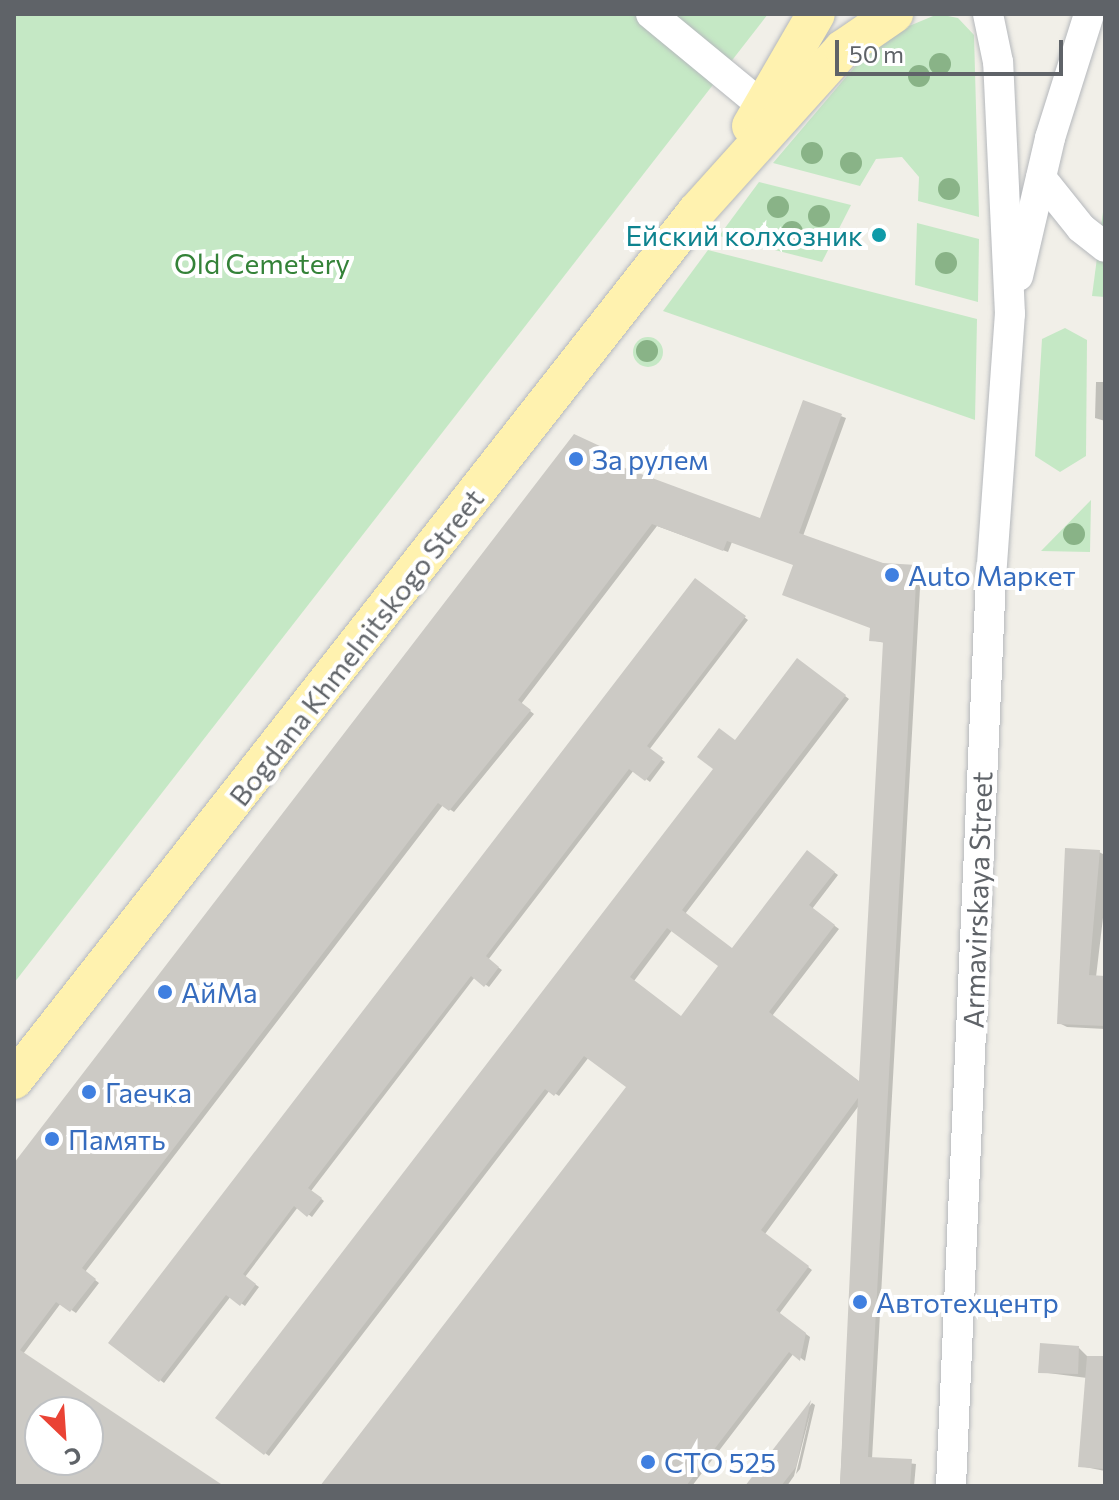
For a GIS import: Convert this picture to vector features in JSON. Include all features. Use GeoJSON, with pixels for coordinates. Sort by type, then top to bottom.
{"type":"FeatureCollection","features":[{"type":"Feature","properties":{"kind":"main road","name":"Bogdana Khmelnitskogo Street"},"geometry":{"type":"LineString","coordinates":[[696,212],[764,107],[816,14]]}},
{"type":"Feature","properties":{"kind":"main road","name":"Bogdana Khmelnitskogo Street"},"geometry":{"type":"LineString","coordinates":[[14,1080],[696,212],[843,49],[894,14]]}},
{"type":"Feature","properties":{"kind":"street"},"geometry":{"type":"LineString","coordinates":[[651,14],[764,107]]}},
{"type":"Feature","properties":{"kind":"street","name":"Armavirskaya Street"},"geometry":{"type":"LineString","coordinates":[[951,1486],[990,593],[1010,314],[998,62],[988,14]]}},
{"type":"Feature","properties":{"kind":"street","name":"Armavirskaya Street"},"geometry":{"type":"LineString","coordinates":[[1010,314],[1041,178],[1089,14]]}},
{"type":"Feature","properties":{"kind":"street"},"geometry":{"type":"LineString","coordinates":[[1041,178],[1081,228],[1105,247]]}},
{"type":"Feature","properties":{"kind":"green space","name":"Old Cemetery"},"geometry":{"type":"Polygon","coordinates":[[[14,14],[768,14],[14,983],[14,14]]]}},
{"type":"Feature","properties":{"kind":"green space"},"geometry":{"type":"Polygon","coordinates":[[[938,14],[958,18],[974,35],[979,217],[918,201],[919,177],[902,157],[876,159],[860,186],[773,163],[863,57],[897,31],[938,14]]]}},
{"type":"Feature","properties":{"kind":"green space"},"geometry":{"type":"Polygon","coordinates":[[[759,182],[851,205],[822,262],[719,236],[759,182]]]}},
{"type":"Feature","properties":{"kind":"green space"},"geometry":{"type":"Polygon","coordinates":[[[1105,197],[1105,297],[1092,296],[1105,197]]]}},
{"type":"Feature","properties":{"kind":"green space"},"geometry":{"type":"Polygon","coordinates":[[[917,223],[979,239],[978,302],[915,285],[917,223]]]}},
{"type":"Feature","properties":{"kind":"green space"},"geometry":{"type":"Polygon","coordinates":[[[708,250],[977,319],[975,420],[663,311],[708,250]]]}},
{"type":"Feature","properties":{"kind":"green space"},"geometry":{"type":"Polygon","coordinates":[[[1065,328],[1087,340],[1086,456],[1060,472],[1035,456],[1042,339],[1065,328]]]}},
{"type":"Feature","properties":{"kind":"green space"},"geometry":{"type":"Polygon","coordinates":[[[648,337],[654,338],[662,346],[662,358],[654,366],[648,367],[642,366],[634,358],[633,352],[634,346],[642,338],[648,337]]]}},
{"type":"Feature","properties":{"kind":"green space"},"geometry":{"type":"Polygon","coordinates":[[[1091,500],[1090,552],[1041,551],[1091,500]]]}},
{"type":"Feature","properties":{"kind":"building"},"geometry":{"type":"Polygon","coordinates":[[[803,400],[842,414],[799,533],[883,563],[917,565],[868,1457],[912,1459],[910,1486],[840,1486],[858,1098],[761,1230],[809,1266],[776,1310],[806,1333],[800,1361],[789,1352],[686,1486],[320,1486],[626,1087],[584,1056],[554,1096],[545,1089],[264,1455],[215,1418],[713,769],[697,757],[719,728],[735,740],[797,658],[846,695],[682,910],[732,948],[807,850],[835,872],[809,905],[835,925],[769,1012],[859,1081],[883,642],[869,641],[870,628],[782,595],[793,565],[727,541],[723,551],[652,524],[518,700],[531,710],[449,811],[438,803],[82,1268],[96,1279],[70,1312],[56,1302],[20,1350],[89,1396],[24,1396],[24,1476],[104,1476],[104,1406],[224,1486],[14,1486],[14,1163],[574,434],[602,447],[598,458],[760,518],[803,400]],[[667,928],[630,977],[681,1016],[718,966],[667,928]]]}},
{"type":"Feature","properties":{"kind":"building"},"geometry":{"type":"Polygon","coordinates":[[[695,578],[746,616],[647,746],[663,758],[645,781],[629,769],[486,956],[499,967],[484,987],[471,976],[308,1188],[322,1198],[307,1217],[294,1206],[243,1274],[256,1284],[240,1306],[226,1295],[159,1382],[108,1343],[695,578]]]}},
{"type":"Feature","properties":{"kind":"building"},"geometry":{"type":"Polygon","coordinates":[[[1065,848],[1100,850],[1089,975],[1105,976],[1105,1026],[1057,1024],[1065,848]]]}},
{"type":"Feature","properties":{"kind":"building"},"geometry":{"type":"Polygon","coordinates":[[[1040,1343],[1079,1346],[1078,1374],[1038,1373],[1040,1343]]]}},
{"type":"Feature","properties":{"kind":"building"},"geometry":{"type":"Polygon","coordinates":[[[1087,1356],[1105,1356],[1105,1469],[1078,1467],[1087,1356]]]}},
{"type":"Feature","properties":{"kind":"building"},"geometry":{"type":"Polygon","coordinates":[[[811,1400],[796,1467],[781,1486],[745,1486],[811,1400]]]}},
{"type":"Feature","properties":{"kind":"place","name":"Ейский колхозник"},"geometry":{"type":"Point","coordinates":[879,235]}},
{"type":"Feature","properties":{"kind":"place","name":"За рулем"},"geometry":{"type":"Point","coordinates":[576,459]}},
{"type":"Feature","properties":{"kind":"place","name":"Auto Маркет"},"geometry":{"type":"Point","coordinates":[892,575]}},
{"type":"Feature","properties":{"kind":"place","name":"АйМа"},"geometry":{"type":"Point","coordinates":[165,992]}},
{"type":"Feature","properties":{"kind":"place","name":"Гаечка"},"geometry":{"type":"Point","coordinates":[89,1092]}},
{"type":"Feature","properties":{"kind":"place","name":"Память"},"geometry":{"type":"Point","coordinates":[52,1139]}},
{"type":"Feature","properties":{"kind":"place","name":"Автотехцентр"},"geometry":{"type":"Point","coordinates":[860,1302]}},
{"type":"Feature","properties":{"kind":"place","name":"СТО 525"},"geometry":{"type":"Point","coordinates":[648,1462]}}]}
